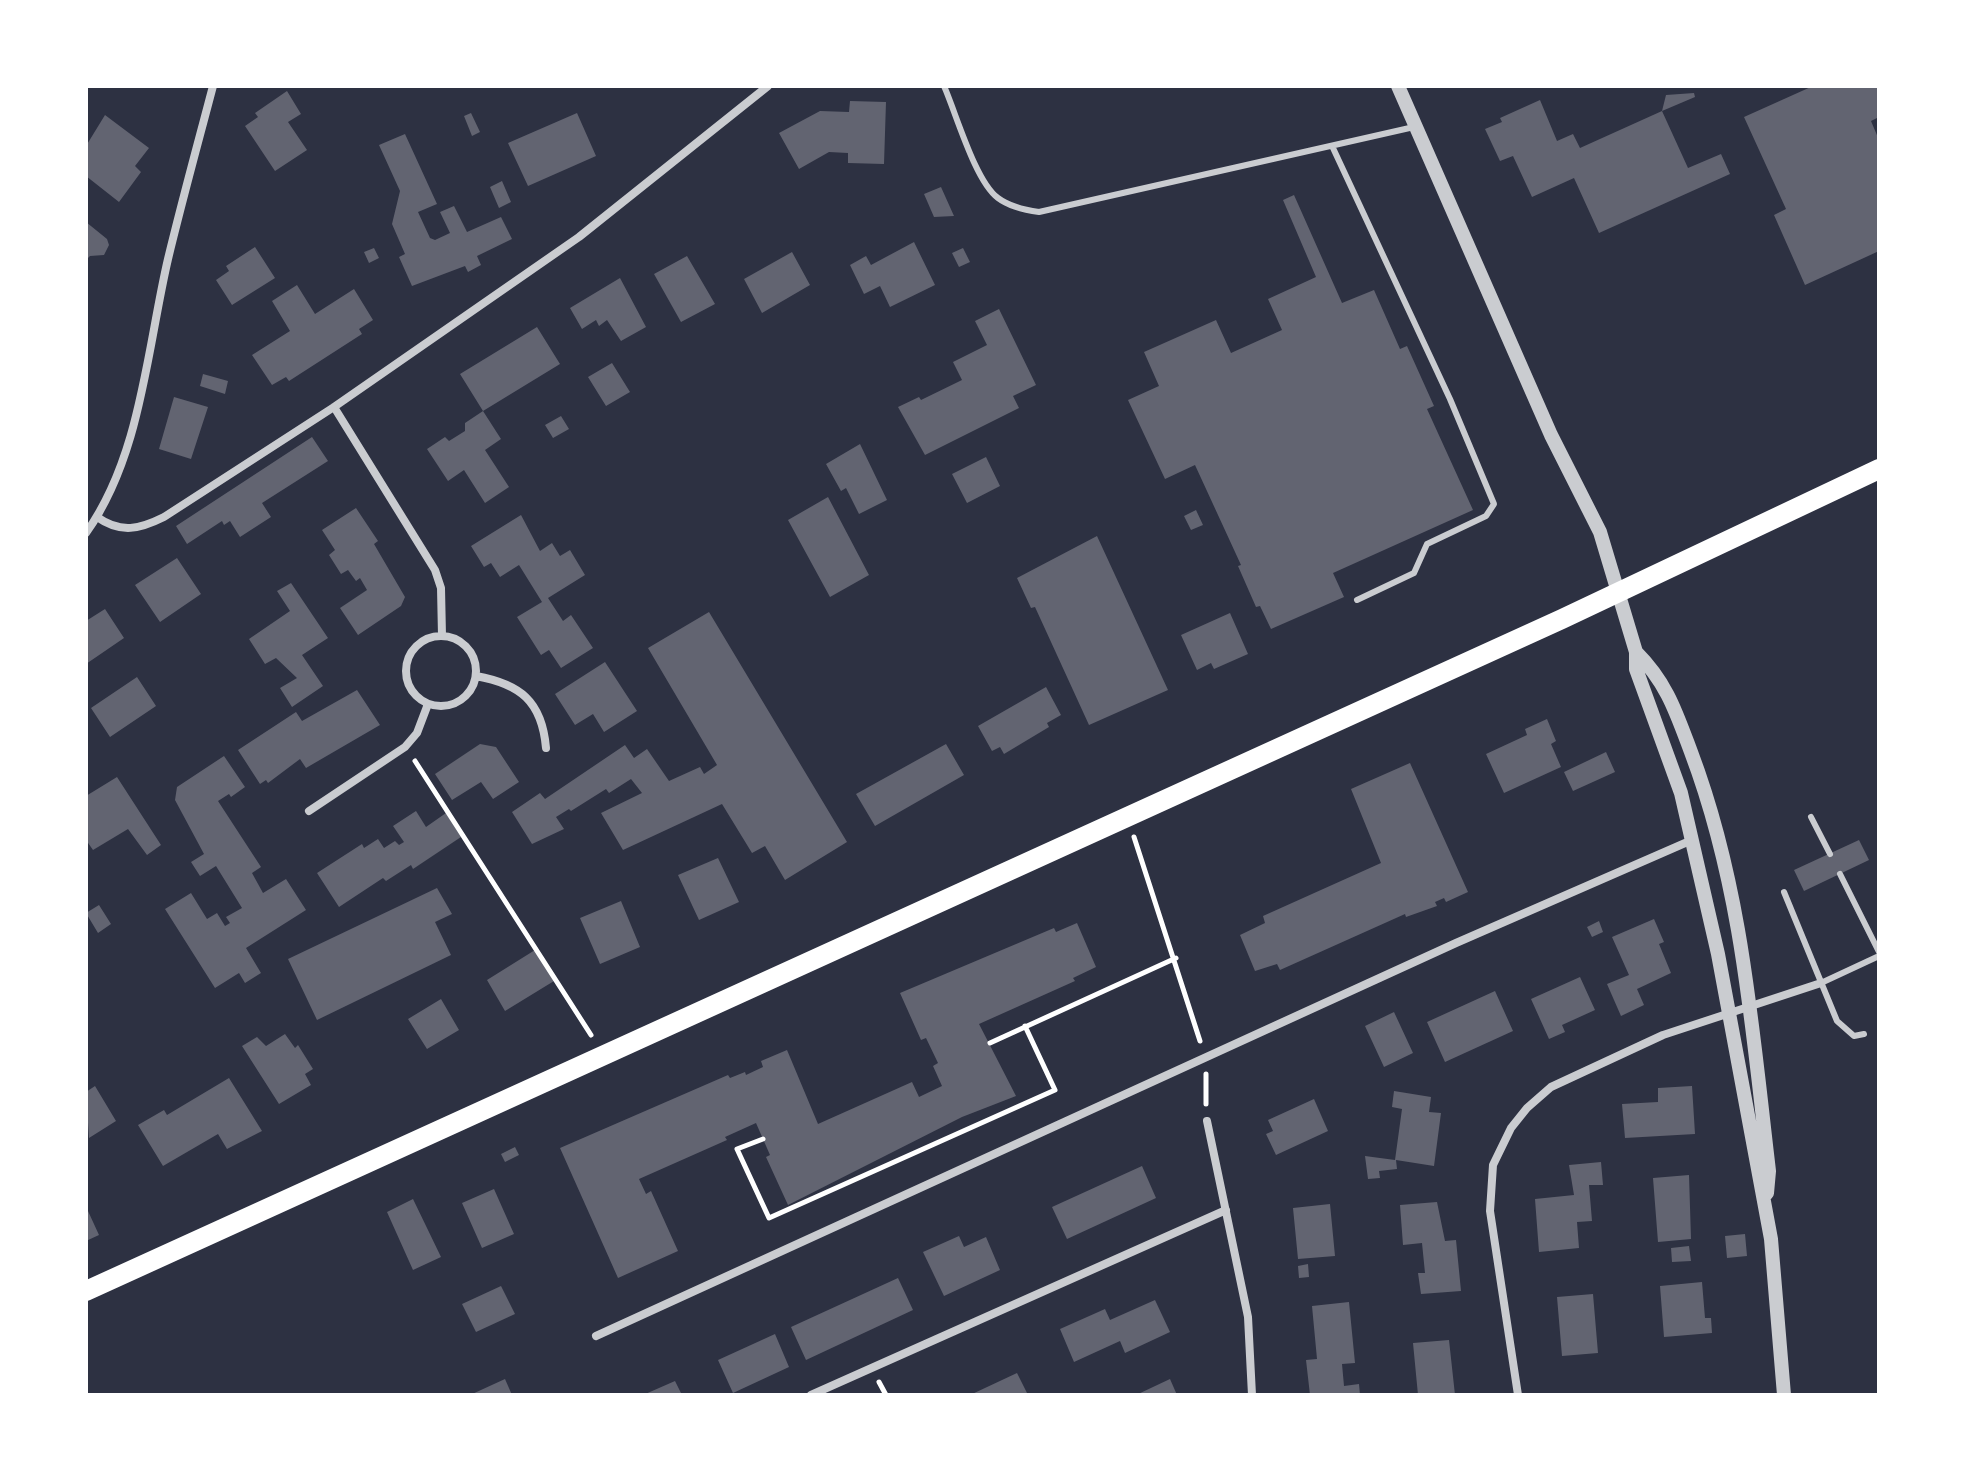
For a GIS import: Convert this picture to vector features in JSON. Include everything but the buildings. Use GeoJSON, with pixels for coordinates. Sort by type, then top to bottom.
{"type":"FeatureCollection","features":[{"type":"Feature","properties":{"kind":"main road"},"geometry":{"type":"LineString","coordinates":[[86,1291],[1618,593],[1879,469]]}},
{"type":"Feature","properties":{"kind":"street"},"geometry":{"type":"LineString","coordinates":[[86,533],[97,517],[135,419],[168,259],[213,86]]}},
{"type":"Feature","properties":{"kind":"street"},"geometry":{"type":"LineString","coordinates":[[97,517],[121,529],[148,525],[334,407],[579,237],[768,86]]}},
{"type":"Feature","properties":{"kind":"street"},"geometry":{"type":"LineString","coordinates":[[1398,86],[1551,435],[1600,532],[1636,652],[1636,669],[1665,745],[1693,840],[1766,1210],[1784,1395]]}},
{"type":"Feature","properties":{"kind":"street"},"geometry":{"type":"LineString","coordinates":[[334,407],[435,570],[441,588],[442,636]]}},
{"type":"Feature","properties":{"kind":"street"},"geometry":{"type":"LineString","coordinates":[[442,636],[464,644],[472,653],[476,676],[467,695],[459,702],[449,706],[428,704],[418,699],[407,681],[407,659],[421,642],[442,636]]}},
{"type":"Feature","properties":{"kind":"street"},"geometry":{"type":"LineString","coordinates":[[1636,652],[1658,674],[1721,837],[1743,948],[1769,1171],[1766,1210]]}},
{"type":"Feature","properties":{"kind":"street"},"geometry":{"type":"LineString","coordinates":[[476,676],[508,683],[525,696],[544,725],[546,748]]}},
{"type":"Feature","properties":{"kind":"street"},"geometry":{"type":"LineString","coordinates":[[309,811],[405,747],[417,733],[428,704]]}},
{"type":"Feature","properties":{"kind":"street"},"geometry":{"type":"LineString","coordinates":[[596,1336],[1627,866],[1693,840]]}},
{"type":"Feature","properties":{"kind":"street"},"geometry":{"type":"LineString","coordinates":[[1518,1395],[1490,1211],[1491,1176],[1500,1145],[1527,1108],[1551,1087],[1663,1035],[1729,1016],[1821,983]]}},
{"type":"Feature","properties":{"kind":"street"},"geometry":{"type":"LineString","coordinates":[[1207,1121],[1248,1317],[1252,1395]]}},
{"type":"Feature","properties":{"kind":"street"},"geometry":{"type":"LineString","coordinates":[[811,1395],[1226,1210]]}},
{"type":"Feature","properties":{"kind":"lane"},"geometry":{"type":"LineString","coordinates":[[944,86],[981,175],[996,197],[1017,208],[1039,212],[1333,148],[1418,126]]}},
{"type":"Feature","properties":{"kind":"lane"},"geometry":{"type":"LineString","coordinates":[[1333,148],[1450,399],[1494,504],[1486,516],[1427,544],[1414,573],[1357,600]]}},
{"type":"Feature","properties":{"kind":"lane"},"geometry":{"type":"LineString","coordinates":[[1811,817],[1830,854]]}},
{"type":"Feature","properties":{"kind":"lane"},"geometry":{"type":"LineString","coordinates":[[1821,983],[1879,954],[1840,874]]}},
{"type":"Feature","properties":{"kind":"lane"},"geometry":{"type":"LineString","coordinates":[[1784,892],[1844,1030],[1854,1036],[1864,1034]]}},
{"type":"Feature","properties":{"kind":"path"},"geometry":{"type":"LineString","coordinates":[[405,747],[604,1054]]}},
{"type":"Feature","properties":{"kind":"path"},"geometry":{"type":"LineString","coordinates":[[1127,816],[1176,958],[1205,1058],[1207,1121]]}},
{"type":"Feature","properties":{"kind":"path"},"geometry":{"type":"LineString","coordinates":[[990,1043],[1176,958]]}},
{"type":"Feature","properties":{"kind":"path"},"geometry":{"type":"LineString","coordinates":[[763,1139],[737,1149],[769,1218],[1055,1090],[1025,1026]]}}]}
